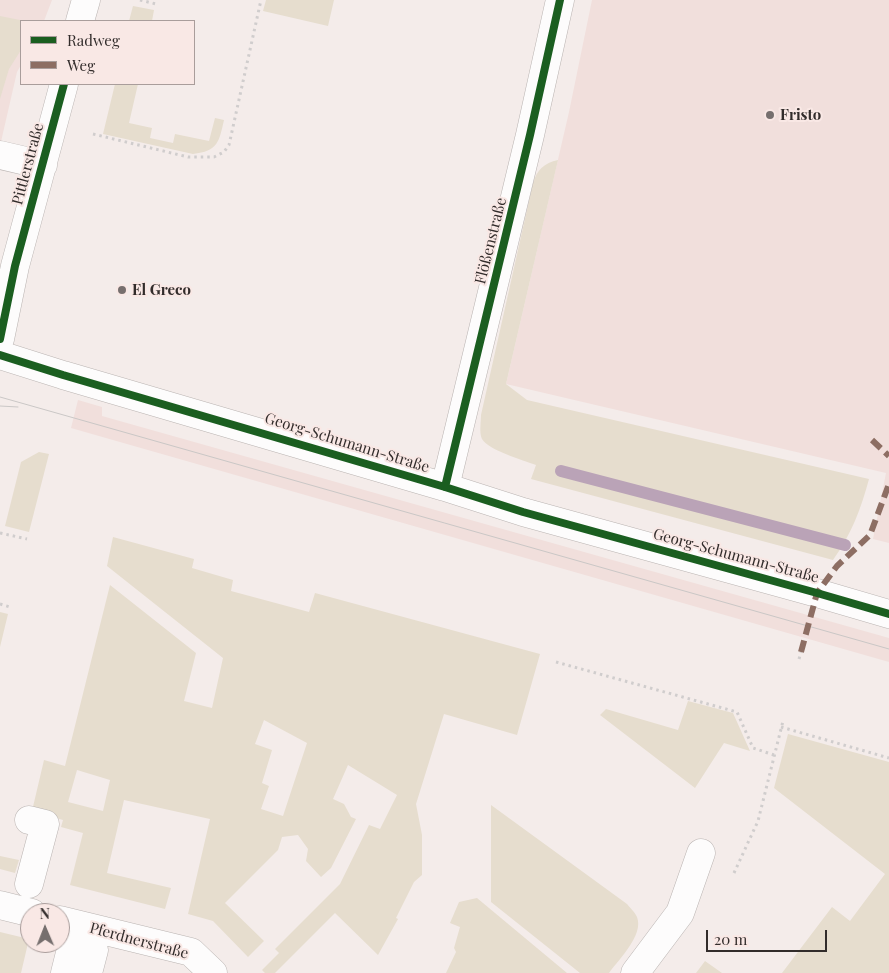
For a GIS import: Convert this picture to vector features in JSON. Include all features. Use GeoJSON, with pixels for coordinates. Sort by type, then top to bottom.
{"type":"FeatureCollection","features":[{"type":"Feature","properties":{"kind":"street"},"geometry":{"type":"LineString","coordinates":[[80,20],[86,0]]}},
{"type":"Feature","properties":{"kind":"street","name":"Flößenstraße"},"geometry":{"type":"LineString","coordinates":[[445,487],[528,144],[560,0]]}},
{"type":"Feature","properties":{"kind":"street","name":"Pittlerstraße"},"geometry":{"type":"LineString","coordinates":[[0,339],[15,266],[64,85]]}},
{"type":"Feature","properties":{"kind":"street"},"geometry":{"type":"LineString","coordinates":[[0,155],[43,165]]}},
{"type":"Feature","properties":{"kind":"street","name":"Georg-Schumann-Straße"},"geometry":{"type":"LineString","coordinates":[[0,355],[445,487],[523,512],[889,614]]}},
{"type":"Feature","properties":{"kind":"street"},"geometry":{"type":"LineString","coordinates":[[29,820],[45,824],[29,884]]}},
{"type":"Feature","properties":{"kind":"street"},"geometry":{"type":"LineString","coordinates":[[635,973],[680,913],[701,852]]}},
{"type":"Feature","properties":{"kind":"street"},"geometry":{"type":"LineString","coordinates":[[0,905],[20,910]]}},
{"type":"Feature","properties":{"kind":"street","name":"Pferdnerstraße"},"geometry":{"type":"LineString","coordinates":[[70,922],[191,952],[213,973]]}},
{"type":"Feature","properties":{"kind":"street"},"geometry":{"type":"LineString","coordinates":[[65,973],[85,956]]}},
{"type":"Feature","properties":{"kind":"path"},"geometry":{"type":"LineString","coordinates":[[140,0],[156,4]]}},
{"type":"Feature","properties":{"kind":"path"},"geometry":{"type":"LineString","coordinates":[[93,134],[188,157],[214,157],[224,152],[229,145],[261,0]]}},
{"type":"Feature","properties":{"kind":"path"},"geometry":{"type":"LineString","coordinates":[[0,533],[27,539]]}},
{"type":"Feature","properties":{"kind":"path"},"geometry":{"type":"LineString","coordinates":[[0,604],[10,607]]}},
{"type":"Feature","properties":{"kind":"path"},"geometry":{"type":"LineString","coordinates":[[799,659],[801,652]]}},
{"type":"Feature","properties":{"kind":"path"},"geometry":{"type":"LineString","coordinates":[[556,662],[737,712],[753,748],[774,755]]}},
{"type":"Feature","properties":{"kind":"path"},"geometry":{"type":"LineString","coordinates":[[734,874],[758,821],[783,721]]}},
{"type":"Feature","properties":{"kind":"path"},"geometry":{"type":"LineString","coordinates":[[781,727],[889,758]]}},
{"type":"Feature","properties":{"kind":"shaded area"},"geometry":{"type":"Polygon","coordinates":[[[0,0],[52,0],[44,20],[20,20],[20,67],[17,72],[0,146],[0,0]]]}},
{"type":"Feature","properties":{"kind":"shaded area"},"geometry":{"type":"Polygon","coordinates":[[[266,0],[334,0],[328,26],[263,11],[266,0]]]}},
{"type":"Feature","properties":{"kind":"shaded area"},"geometry":{"type":"Polygon","coordinates":[[[592,0],[889,0],[889,543],[873,539],[886,473],[506,384],[569,112],[592,0]]]}},
{"type":"Feature","properties":{"kind":"shaded area"},"geometry":{"type":"Polygon","coordinates":[[[133,6],[154,10],[152,20],[129,20],[133,6]]]}},
{"type":"Feature","properties":{"kind":"shaded area"},"geometry":{"type":"Polygon","coordinates":[[[0,16],[20,20],[20,52],[9,69],[0,99],[0,16]]]}},
{"type":"Feature","properties":{"kind":"shaded area"},"geometry":{"type":"Polygon","coordinates":[[[115,85],[138,85],[129,123],[152,128],[150,138],[173,143],[175,134],[209,141],[215,118],[224,120],[219,140],[216,144],[208,151],[193,154],[103,134],[115,85]]]}},
{"type":"Feature","properties":{"kind":"shaded area"},"geometry":{"type":"Polygon","coordinates":[[[558,160],[506,384],[527,400],[869,479],[855,521],[833,560],[531,479],[536,465],[498,451],[482,439],[480,431],[481,415],[533,183],[542,168],[558,160]]]}},
{"type":"Feature","properties":{"kind":"shaded area"},"geometry":{"type":"Polygon","coordinates":[[[78,400],[102,407],[102,416],[889,638],[889,662],[71,428],[78,400]]]}},
{"type":"Feature","properties":{"kind":"shaded area"},"geometry":{"type":"Polygon","coordinates":[[[39,452],[49,454],[29,532],[5,526],[21,462],[39,452]]]}},
{"type":"Feature","properties":{"kind":"shaded area"},"geometry":{"type":"Polygon","coordinates":[[[113,537],[194,559],[192,568],[233,580],[231,591],[309,612],[315,593],[540,654],[517,735],[444,714],[416,804],[422,835],[422,875],[414,882],[396,918],[398,919],[378,955],[335,913],[275,973],[265,973],[262,970],[279,953],[275,949],[340,884],[369,825],[380,829],[397,795],[348,765],[333,799],[344,804],[351,817],[356,819],[331,868],[321,877],[306,861],[308,849],[298,835],[282,837],[278,850],[225,903],[264,941],[248,957],[213,921],[188,914],[210,819],[124,800],[107,873],[171,888],[165,909],[70,885],[83,833],[61,827],[63,820],[32,811],[44,760],[65,766],[110,585],[196,653],[184,701],[212,708],[223,658],[107,566],[113,537]],[[264,720],[255,744],[272,750],[262,783],[269,786],[261,809],[283,816],[307,743],[264,720]],[[77,770],[68,802],[103,811],[110,780],[77,770]]]}},
{"type":"Feature","properties":{"kind":"shaded area"},"geometry":{"type":"Polygon","coordinates":[[[0,612],[8,614],[0,647],[0,612]]]}},
{"type":"Feature","properties":{"kind":"shaded area"},"geometry":{"type":"Polygon","coordinates":[[[688,701],[733,713],[750,751],[724,743],[695,788],[600,715],[606,709],[678,730],[688,701]]]}},
{"type":"Feature","properties":{"kind":"shaded area"},"geometry":{"type":"Polygon","coordinates":[[[788,734],[889,762],[889,973],[782,973],[832,907],[850,921],[885,874],[774,788],[788,734]]]}},
{"type":"Feature","properties":{"kind":"shaded area"},"geometry":{"type":"Polygon","coordinates":[[[491,805],[627,904],[635,913],[638,924],[634,939],[609,973],[580,973],[491,902],[491,805]]]}},
{"type":"Feature","properties":{"kind":"shaded area"},"geometry":{"type":"Polygon","coordinates":[[[0,856],[19,860],[15,873],[0,869],[0,856]]]}},
{"type":"Feature","properties":{"kind":"shaded area"},"geometry":{"type":"Polygon","coordinates":[[[477,898],[567,973],[446,973],[456,952],[454,948],[460,927],[450,923],[459,902],[477,898]]]}},
{"type":"Feature","properties":{"kind":"shaded area"},"geometry":{"type":"Polygon","coordinates":[[[0,932],[20,937],[20,953],[26,953],[21,973],[0,973],[0,932]]]}},
{"type":"Feature","properties":{"kind":"shaded area"},"geometry":{"type":"Polygon","coordinates":[[[705,961],[722,973],[696,973],[705,961]]]}},
{"type":"Feature","properties":{"kind":"waterway"},"geometry":{"type":"LineString","coordinates":[[561,471],[845,545]]}},
{"type":"Feature","properties":{"kind":"tram line"},"geometry":{"type":"LineString","coordinates":[[0,397],[889,649]]}},
{"type":"Feature","properties":{"kind":"tram line"},"geometry":{"type":"LineString","coordinates":[[0,406],[18,407]]}},
{"type":"Feature","properties":{"kind":"marked path"},"geometry":{"type":"LineString","coordinates":[[872,440],[889,456]]}},
{"type":"Feature","properties":{"kind":"marked path"},"geometry":{"type":"LineString","coordinates":[[801,652],[817,593],[837,566],[870,535],[889,484]]}},
{"type":"Feature","properties":{"kind":"cycle path"},"geometry":{"type":"LineString","coordinates":[[445,487],[530,135],[560,0]]}},
{"type":"Feature","properties":{"kind":"cycle path"},"geometry":{"type":"LineString","coordinates":[[0,339],[15,266],[64,85]]}},
{"type":"Feature","properties":{"kind":"cycle path"},"geometry":{"type":"LineString","coordinates":[[0,355],[445,487],[523,512],[889,614]]}},
{"type":"Feature","properties":{"kind":"place","name":"Fristo"},"geometry":{"type":"Point","coordinates":[770,115]}},
{"type":"Feature","properties":{"kind":"place","name":"El Greco"},"geometry":{"type":"Point","coordinates":[122,290]}}]}
